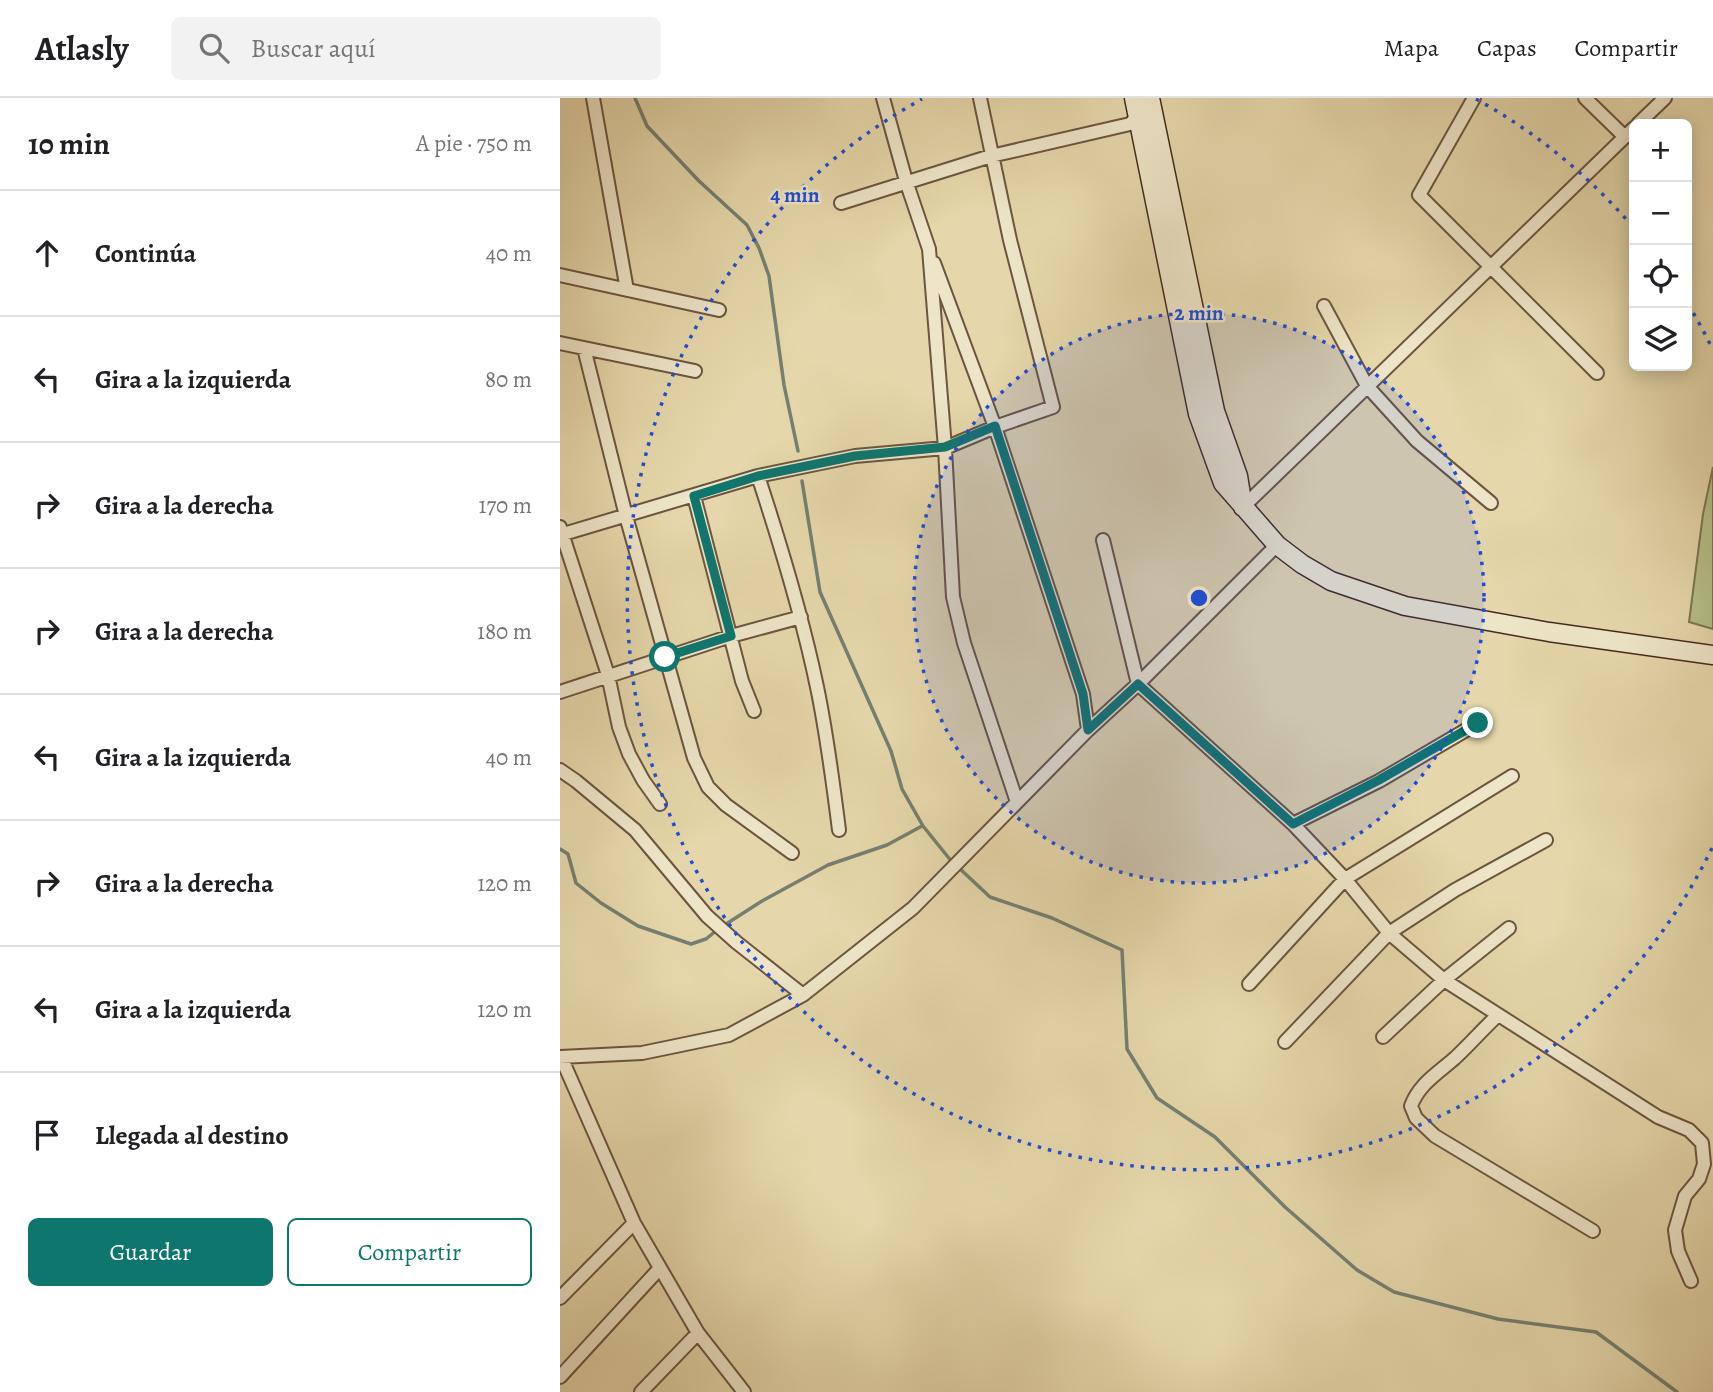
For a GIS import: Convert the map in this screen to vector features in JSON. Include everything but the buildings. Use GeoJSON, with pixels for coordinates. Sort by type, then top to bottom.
{"type":"FeatureCollection","features":[{"type":"Feature","properties":{"kind":"main road"},"geometry":{"type":"LineString","coordinates":[[1148,99],[1138,116],[1182,293],[1215,411],[1238,476],[1243,507],[1278,545],[1302,564],[1331,581],[1405,606],[1549,632],[1713,655]]}},
{"type":"Feature","properties":{"kind":"main road"},"geometry":{"type":"LineString","coordinates":[[1148,99],[1182,293]]}},
{"type":"Feature","properties":{"kind":"street"},"geometry":{"type":"LineString","coordinates":[[593,98],[627,290]]}},
{"type":"Feature","properties":{"kind":"street"},"geometry":{"type":"LineString","coordinates":[[883,98],[906,181],[995,426],[1083,694],[1088,730]]}},
{"type":"Feature","properties":{"kind":"street"},"geometry":{"type":"LineString","coordinates":[[660,804],[629,754],[619,727],[608,675],[561,532],[626,516],[758,476],[855,456],[945,447],[995,426],[1053,407],[991,156],[980,98]]}},
{"type":"Feature","properties":{"kind":"street"},"geometry":{"type":"LineString","coordinates":[[1474,98],[1419,195],[1597,373]]}},
{"type":"Feature","properties":{"kind":"street"},"geometry":{"type":"LineString","coordinates":[[1585,98],[1629,128]]}},
{"type":"Feature","properties":{"kind":"street"},"geometry":{"type":"LineString","coordinates":[[1643,119],[1665,98]]}},
{"type":"Feature","properties":{"kind":"street"},"geometry":{"type":"LineString","coordinates":[[841,203],[991,156],[1130,124],[1138,116]]}},
{"type":"Feature","properties":{"kind":"street"},"geometry":{"type":"LineString","coordinates":[[1243,507],[1629,133]]}},
{"type":"Feature","properties":{"kind":"street"},"geometry":{"type":"LineString","coordinates":[[929,249],[945,447],[953,597],[964,643],[1017,802]]}},
{"type":"Feature","properties":{"kind":"street"},"geometry":{"type":"LineString","coordinates":[[560,275],[719,310]]}},
{"type":"Feature","properties":{"kind":"street"},"geometry":{"type":"LineString","coordinates":[[1324,306],[1367,386],[1417,441],[1491,503]]}},
{"type":"Feature","properties":{"kind":"street"},"geometry":{"type":"LineString","coordinates":[[560,343],[695,371]]}},
{"type":"Feature","properties":{"kind":"street"},"geometry":{"type":"LineString","coordinates":[[584,348],[626,516],[694,758],[708,788],[726,805],[792,853]]}},
{"type":"Feature","properties":{"kind":"street"},"geometry":{"type":"LineString","coordinates":[[758,476],[801,617],[819,699],[839,830]]}},
{"type":"Feature","properties":{"kind":"street"},"geometry":{"type":"LineString","coordinates":[[694,496],[742,681],[754,711]]}},
{"type":"Feature","properties":{"kind":"street"},"geometry":{"type":"LineString","coordinates":[[1103,540],[1138,684],[1293,824],[1345,879],[1389,933],[1444,980],[1658,1117],[1689,1130],[1702,1143],[1704,1164],[1699,1179],[1685,1196],[1675,1230],[1678,1251],[1691,1281]]}},
{"type":"Feature","properties":{"kind":"street"},"geometry":{"type":"LineString","coordinates":[[739,1390],[698,1333],[634,1223],[560,1058],[642,1054],[729,1035],[803,995],[913,908],[1088,730],[1278,545]]}},
{"type":"Feature","properties":{"kind":"street"},"geometry":{"type":"LineString","coordinates":[[560,692],[731,636],[801,617]]}},
{"type":"Feature","properties":{"kind":"street"},"geometry":{"type":"LineString","coordinates":[[1293,824],[1379,780],[1478,723]]}},
{"type":"Feature","properties":{"kind":"street"},"geometry":{"type":"LineString","coordinates":[[560,770],[635,830],[707,916],[803,995]]}},
{"type":"Feature","properties":{"kind":"street"},"geometry":{"type":"LineString","coordinates":[[1249,984],[1345,879],[1512,776]]}},
{"type":"Feature","properties":{"kind":"street"},"geometry":{"type":"LineString","coordinates":[[1285,1042],[1389,933],[1455,891],[1546,840]]}},
{"type":"Feature","properties":{"kind":"street"},"geometry":{"type":"LineString","coordinates":[[1383,1037],[1444,980],[1508,928]]}},
{"type":"Feature","properties":{"kind":"street"},"geometry":{"type":"LineString","coordinates":[[1498,1015],[1455,1058],[1421,1086],[1411,1106],[1416,1118],[1435,1136],[1593,1231]]}},
{"type":"Feature","properties":{"kind":"street"},"geometry":{"type":"LineString","coordinates":[[560,1298],[634,1223]]}},
{"type":"Feature","properties":{"kind":"street"},"geometry":{"type":"LineString","coordinates":[[560,1377],[660,1268]]}},
{"type":"Feature","properties":{"kind":"street"},"geometry":{"type":"LineString","coordinates":[[641,1392],[698,1333]]}},
{"type":"Feature","properties":{"kind":"green space"},"geometry":{"type":"Polygon","coordinates":[[[1713,467],[1713,629],[1689,622],[1703,514],[1713,467]]]}},
{"type":"Feature","properties":{"kind":"waterway"},"geometry":{"type":"LineString","coordinates":[[635,98],[647,126],[699,181],[747,225],[759,248],[769,276],[784,385],[798,451]]}},
{"type":"Feature","properties":{"kind":"waterway"},"geometry":{"type":"LineString","coordinates":[[802,481],[820,592],[891,751],[902,789],[923,826],[952,862]]}},
{"type":"Feature","properties":{"kind":"waterway"},"geometry":{"type":"LineString","coordinates":[[723,926],[828,865],[887,845],[922,826]]}},
{"type":"Feature","properties":{"kind":"waterway"},"geometry":{"type":"LineString","coordinates":[[560,849],[568,854],[576,883],[601,903],[638,926],[691,944],[706,939],[717,930]]}},
{"type":"Feature","properties":{"kind":"waterway"},"geometry":{"type":"LineString","coordinates":[[958,867],[990,897],[1052,918],[1122,950],[1127,1049],[1157,1098],[1215,1137],[1285,1207],[1357,1270],[1394,1292],[1498,1319],[1596,1332],[1677,1392]]}},
{"type":"Feature","properties":{"kind":"route"},"geometry":{"type":"LineString","coordinates":[[665,657],[731,636],[694,496],[758,476],[855,456],[945,447],[995,426],[1082,690],[1088,730],[1138,684],[1293,824],[1379,780],[1478,723]]}}]}
